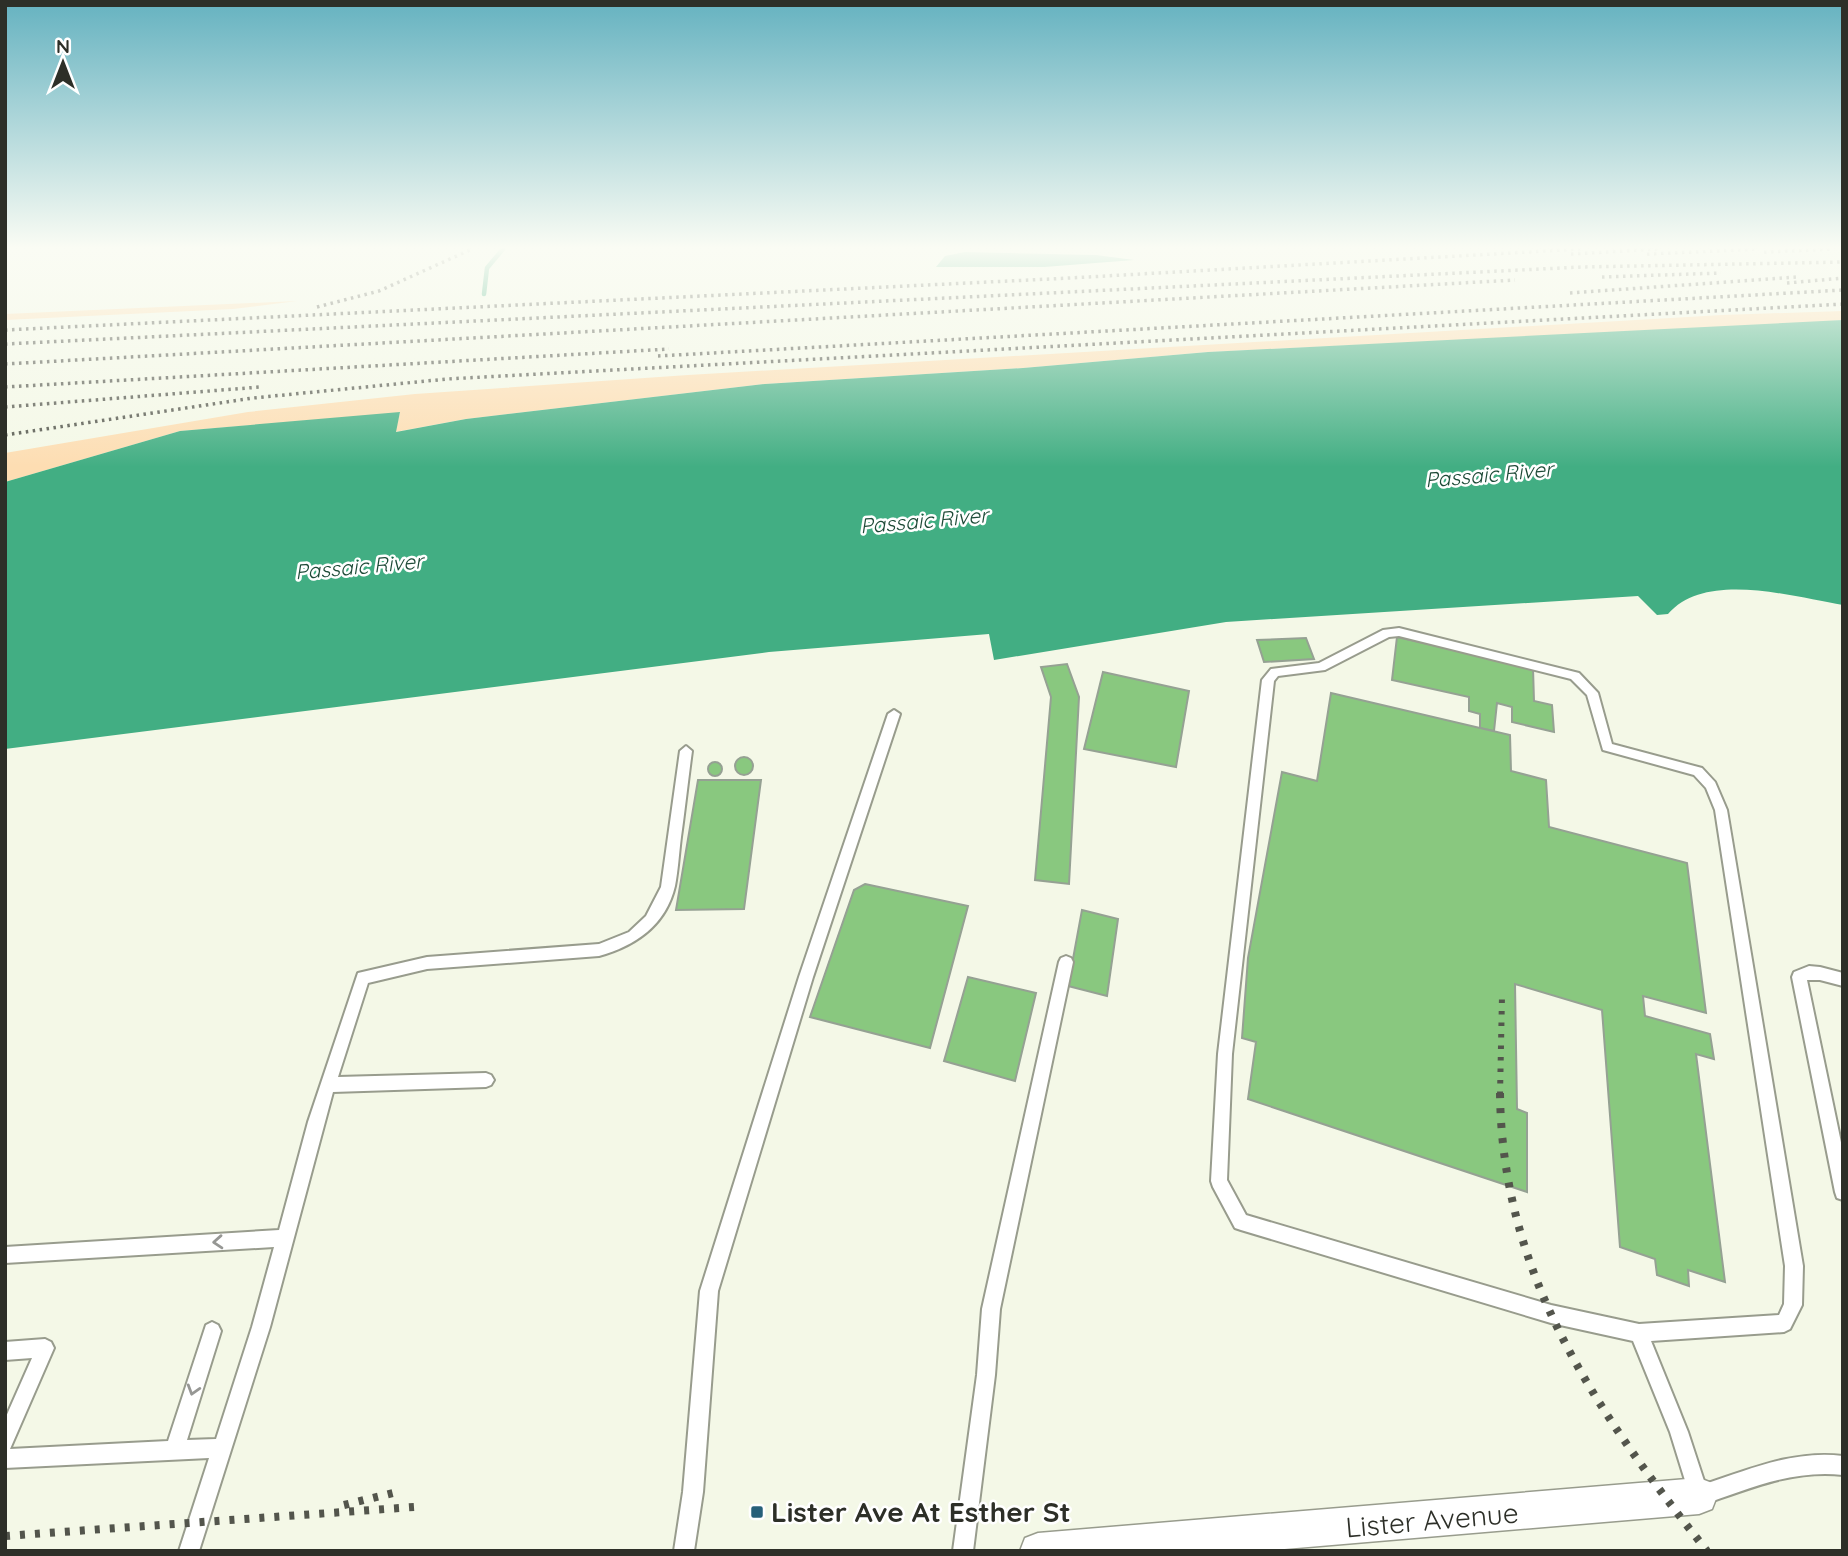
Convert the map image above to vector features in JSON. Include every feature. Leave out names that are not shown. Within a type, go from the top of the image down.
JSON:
[{"type":"street","name":"Lister Avenue","points":[[1038,1551],[1123,1548],[1699,1496]]},
{"type":"lane","points":[[1387,633],[1413,634],[1575,676],[1592,692],[1607,747],[1698,771],[1711,785],[1721,810],[1794,1266],[1793,1305],[1784,1323],[1639,1333],[1551,1314],[1241,1222],[1229,1205],[1219,1181],[1225,1054],[1268,680],[1275,672],[1321,667],[1387,633]]},
{"type":"lane","points":[[684,1551],[694,1492],[709,1291],[806,977],[894,713]]},
{"type":"lane","points":[[190,1551],[286,1238],[328,1086],[363,978],[426,963],[599,950],[620,946],[643,930],[661,909],[668,887],[685,751]]},
{"type":"lane","points":[[963,1551],[986,1375],[991,1309],[1066,962]]},
{"type":"lane","points":[[1843,980],[1814,972],[1804,973],[1799,977],[1843,1192]]},
{"type":"lane","points":[[328,1086],[486,1080]]},
{"type":"lane","points":[[5,1255],[286,1238]]},
{"type":"lane","points":[[175,1450],[212,1331]]},
{"type":"lane","points":[[1639,1333],[1679,1432],[1699,1496],[1795,1467],[1822,1464],[1843,1466]]},
{"type":"lane","points":[[5,1351],[46,1348],[5,1442]]},
{"type":"lane","points":[[5,1459],[222,1448]]},
{"type":"shaded area","points":[[1608,322],[1825,322],[1208,352],[1023,368],[765,384],[466,419],[395,432],[400,413],[180,431],[5,482],[5,453],[248,412],[415,394],[688,375]]},
{"type":"water","name":"Passaic River","points":[[1843,322],[1843,605],[1776,593],[1727,590],[1704,593],[1684,601],[1668,614],[1657,615],[1638,596],[1226,622],[994,660],[989,634],[769,652],[5,749],[5,482],[180,431],[400,412],[396,432],[466,419],[765,384],[1023,368],[1208,352]]},
{"type":"building","points":[[1397,637],[1533,668],[1534,701],[1552,705],[1554,732],[1512,722],[1512,707],[1497,703],[1494,731],[1480,728],[1480,714],[1469,711],[1469,697],[1392,680]]},
{"type":"building","points":[[1306,638],[1314,659],[1264,662],[1257,640]]},
{"type":"building","points":[[1067,664],[1079,697],[1069,884],[1035,880],[1051,697],[1041,667]]},
{"type":"building","points":[[1103,672],[1189,691],[1176,767],[1084,749]]},
{"type":"building","points":[[1331,693],[1510,735],[1511,771],[1546,780],[1549,827],[1687,863],[1706,1013],[1643,996],[1645,1016],[1710,1034],[1714,1059],[1696,1054],[1725,1282],[1688,1270],[1689,1286],[1657,1275],[1655,1259],[1620,1247],[1602,1010],[1515,984],[1517,1109],[1527,1113],[1527,1192],[1248,1099],[1256,1042],[1242,1038],[1248,958],[1282,772],[1317,781]]},
{"type":"building","points":[[744,757],[750,760],[753,766],[750,772],[744,775],[738,772],[735,766],[738,760]]},
{"type":"building","points":[[715,762],[720,764],[720,774],[715,776],[710,774],[708,769],[710,764]]},
{"type":"building","points":[[698,780],[761,780],[744,909],[676,910]]},
{"type":"building","points":[[865,884],[968,906],[930,1048],[810,1017],[854,890]]},
{"type":"building","points":[[1082,910],[1118,919],[1107,996],[1068,986]]},
{"type":"building","points":[[968,977],[1036,993],[1015,1081],[944,1061]]},
{"type":"railway","points":[[5,330],[177,322]]},
{"type":"railway","points":[[5,344],[463,322]]},
{"type":"railway","points":[[5,364],[767,322]]},
{"type":"railway","points":[[658,356],[1275,322]]},
{"type":"railway","points":[[5,435],[253,398],[447,379],[1515,322]]},
{"type":"railway","points":[[5,387],[669,349]]},
{"type":"railway","points":[[5,407],[260,387]]},
{"type":"railway","points":[[1500,1093],[1502,996]]},
{"type":"railway","points":[[1500,1093],[1505,1160],[1518,1223],[1537,1282],[1563,1339],[1594,1394],[1629,1447],[1707,1551]]},
{"type":"railway","points":[[344,1505],[397,1492]]},
{"type":"railway","points":[[5,1536],[414,1507]]},
{"type":"place","name":"Lister Ave At Esther St","points":[[757,1512]]}]
